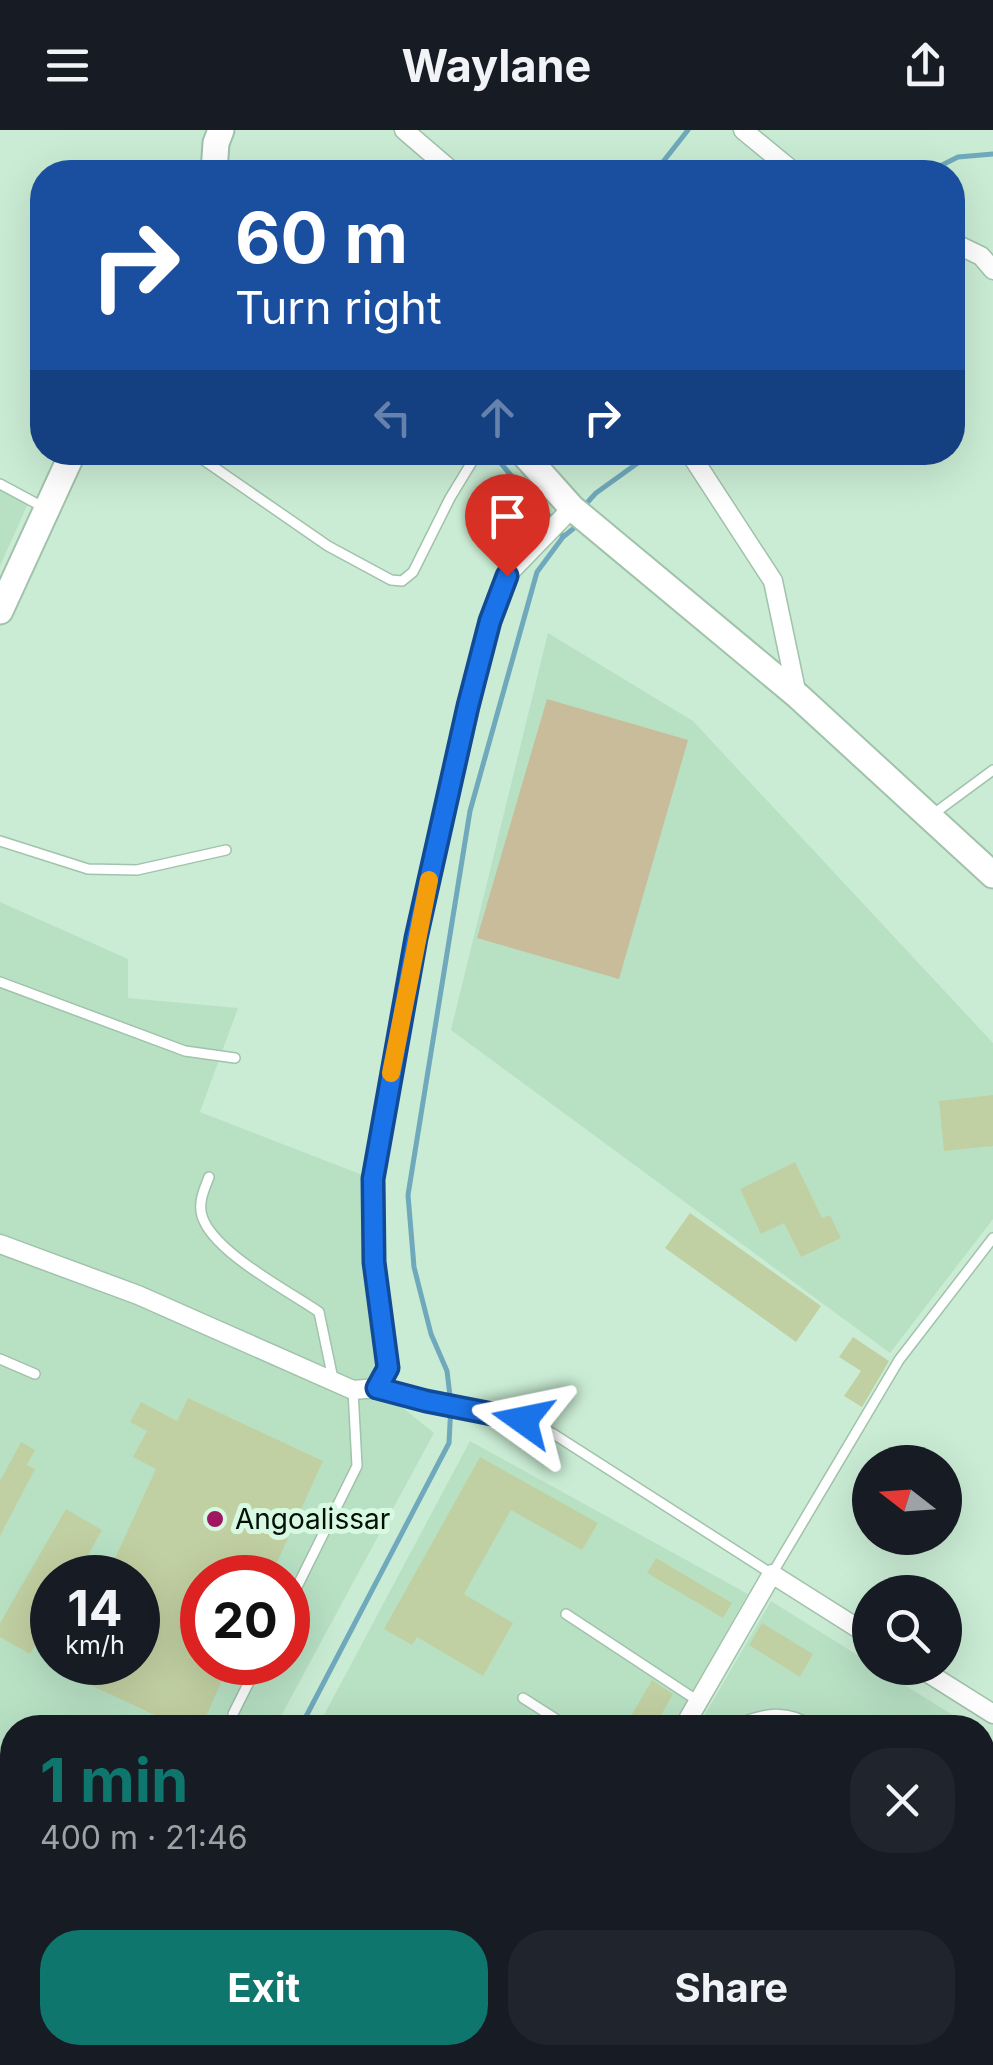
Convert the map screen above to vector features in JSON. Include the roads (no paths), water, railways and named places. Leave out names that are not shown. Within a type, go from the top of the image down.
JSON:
[{"type":"street","points":[[404,130],[440,160]]},
{"type":"street","points":[[743,130],[779,160]]},
{"type":"street","points":[[213,134],[214,160]]},
{"type":"street","points":[[965,248],[981,256],[993,270]]},
{"type":"street","points":[[0,612],[66,465]]},
{"type":"street","points":[[534,465],[572,508],[798,696],[930,817],[987,863]]},
{"type":"street","points":[[698,465],[773,580],[798,696]]},
{"type":"street","points":[[0,1244],[138,1295],[353,1390],[377,1388],[388,1368],[374,1262],[373,1179],[416,938],[490,621],[507,576],[540,537],[572,508]]},
{"type":"street","points":[[690,1715],[772,1574],[852,1625]]},
{"type":"street","points":[[947,1685],[993,1714]]},
{"type":"lane","points":[[211,465],[328,546],[391,580],[402,581],[412,572],[470,465]]},
{"type":"lane","points":[[0,484],[45,508]]},
{"type":"lane","points":[[930,817],[993,770]]},
{"type":"lane","points":[[0,841],[88,869],[137,870],[226,850]]},
{"type":"lane","points":[[0,982],[185,1050],[235,1058]]},
{"type":"lane","points":[[209,1177],[200,1201],[202,1219],[221,1245],[318,1312],[333,1380]]},
{"type":"lane","points":[[377,1388],[523,1420],[552,1433],[772,1574],[899,1360],[993,1238]]},
{"type":"lane","points":[[0,1360],[36,1374]]},
{"type":"lane","points":[[310,1561],[357,1466],[353,1390]]},
{"type":"lane","points":[[566,1614],[698,1701]]},
{"type":"lane","points":[[233,1714],[248,1685]]},
{"type":"lane","points":[[523,1698],[550,1715]]},
{"type":"waterway","points":[[664,160],[688,130]]},
{"type":"waterway","points":[[952,160],[993,154]]},
{"type":"waterway","points":[[307,1715],[449,1443],[451,1404],[447,1371],[431,1334],[414,1267],[408,1195],[470,811],[537,572],[563,537],[547,513],[503,465]]},
{"type":"waterway","points":[[584,506],[635,465]]},
{"type":"waterway","points":[[563,537],[579,524]]},
{"type":"place","name":"Angoalissar","points":[[215,1519]]}]
